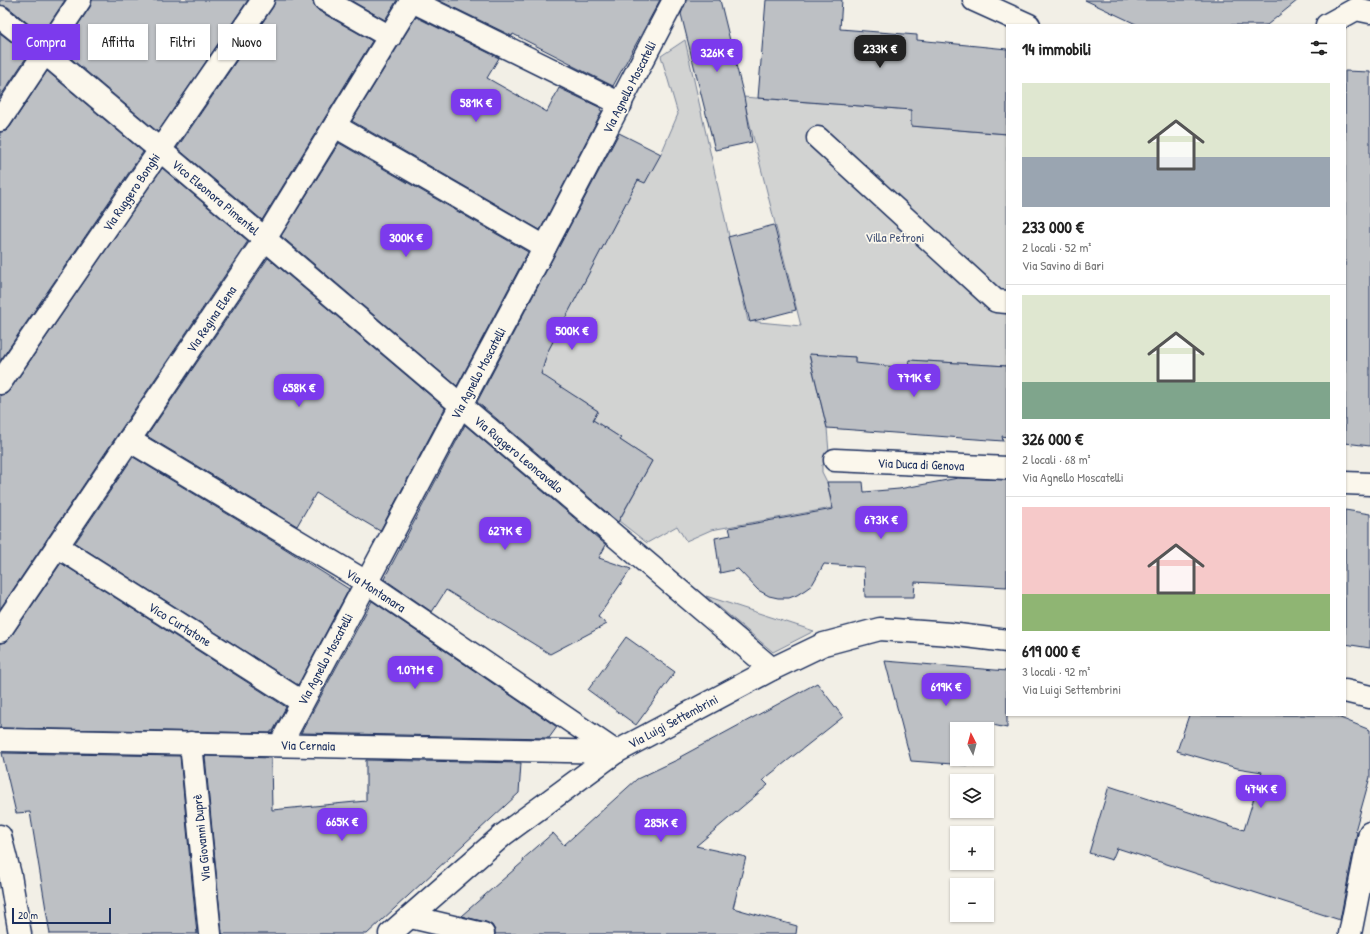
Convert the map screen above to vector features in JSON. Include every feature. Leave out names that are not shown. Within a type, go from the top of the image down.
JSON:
[{"type":"street","points":[[64,24],[80,0]]},
{"type":"street","name":"Via Ruggero Bonghi","points":[[0,384],[263,0]]},
{"type":"street","points":[[325,0],[390,37]]},
{"type":"street","points":[[412,0],[621,104]]},
{"type":"street","name":"Via Regina Elena","points":[[0,631],[265,239],[412,0]]},
{"type":"street","name":"Via Agnello Moscatelli","points":[[280,745],[621,104],[674,0]]},
{"type":"street","points":[[974,0],[1027,24]]},
{"type":"street","points":[[1329,24],[1364,7]]},
{"type":"street","name":"Vico Eleonora Pimentel","points":[[0,17],[12,27]]},
{"type":"street","points":[[0,120],[40,60]]},
{"type":"street","name":"Vico Eleonora Pimentel","points":[[53,60],[265,239]]},
{"type":"street","points":[[335,126],[545,247]]},
{"type":"street","points":[[818,138],[996,301],[1006,302]]},
{"type":"street","name":"Via Ruggero Leoncavallo","points":[[265,239],[772,669]]},
{"type":"street","name":"Via Montanara","points":[[129,440],[366,582],[616,752]]},
{"type":"street","name":"Via Duca di Genova","points":[[835,460],[1006,468]]},
{"type":"street","points":[[1346,483],[1370,484]]},
{"type":"street","name":"Vico Curtatone","points":[[57,546],[302,702]]},
{"type":"street","name":"Via Luigi Settembrini","points":[[390,934],[503,835],[616,752],[772,669],[824,644],[880,629],[950,634],[1006,641]]},
{"type":"street","points":[[1346,691],[1370,697]]},
{"type":"street","name":"Via Cernaia","points":[[0,740],[191,742],[616,752]]},
{"type":"street","name":"Via Giovanni Duprè","points":[[191,742],[210,934]]},
{"type":"street","points":[[1350,934],[1370,833]]},
{"type":"street","points":[[0,837],[10,875],[20,934]]},
{"type":"street","points":[[411,916],[483,934]]},
{"type":"green space","name":"Villa Petroni","points":[[685,40],[748,321],[801,326],[743,97],[911,110],[911,126],[1006,134],[1006,366],[909,360],[908,384],[855,363],[855,357],[809,355],[827,428],[830,465],[822,465],[822,472],[827,482],[832,508],[711,530],[686,541],[677,526],[647,543],[619,521],[652,461],[593,420],[598,411],[540,377],[548,350],[638,180],[661,154],[678,114],[661,56]]},
{"type":"green space","points":[[706,596],[814,631],[773,652]]},
{"type":"building","points":[[0,0],[65,0],[49,24],[29,24],[8,7],[0,5]]},
{"type":"building","points":[[92,0],[248,0],[232,24],[218,24],[218,44],[210,56],[210,24],[156,24],[156,60],[207,60],[158,132],[73,60],[80,60],[80,24],[79,24],[90,7]]},
{"type":"building","points":[[275,0],[313,0],[314,6],[319,11],[372,41],[262,220],[177,148],[237,60],[276,60],[276,24],[261,24],[273,7]]},
{"type":"building","points":[[350,0],[397,0],[385,20]]},
{"type":"building","points":[[438,0],[660,0],[613,86],[513,34],[512,36]]},
{"type":"building","points":[[686,0],[720,0],[744,97],[752,142],[715,150],[681,14]]},
{"type":"building","points":[[766,0],[842,0],[840,29],[917,35],[917,40],[1006,49],[1006,134],[911,126],[911,110],[758,98]]},
{"type":"building","points":[[1085,0],[1298,0],[1268,24],[1136,24]]},
{"type":"building","points":[[416,17],[499,58],[487,78],[547,112],[559,88],[601,108],[600,110],[602,111],[540,230],[352,121]]},
{"type":"building","points":[[0,33],[12,42],[12,60],[25,60],[0,97]]},
{"type":"building","points":[[47,71],[143,152],[0,361],[0,132],[6,131],[10,127]]},
{"type":"building","points":[[1346,71],[1370,72],[1370,446],[1346,443]]},
{"type":"building","points":[[619,133],[661,154],[645,183],[638,180],[548,351],[541,374],[598,411],[593,420],[652,461],[618,522],[477,402]]},
{"type":"building","points":[[339,143],[528,252],[457,386],[281,236]]},
{"type":"building","points":[[162,168],[248,241],[0,609],[0,395],[6,394],[10,390]]},
{"type":"building","points":[[774,225],[796,310],[750,322],[728,237]]},
{"type":"building","points":[[268,258],[445,408],[380,531],[316,493],[297,526],[147,436]]},
{"type":"building","points":[[809,354],[855,357],[855,363],[908,368],[909,360],[1006,366],[1006,437],[1002,436],[1003,441],[827,428]]},
{"type":"building","points":[[465,425],[606,545],[599,558],[631,569],[598,617],[607,624],[550,654],[446,590],[432,612],[384,579]]},
{"type":"building","points":[[133,457],[349,589],[298,685],[75,543]]},
{"type":"building","points":[[958,478],[1006,480],[1006,587],[915,582],[914,597],[865,597],[864,567],[824,564],[812,585],[797,595],[789,598],[778,598],[769,596],[758,590],[738,569],[720,573],[715,538],[731,535],[729,528],[833,509],[827,482],[863,482],[864,492],[899,489]]},
{"type":"building","points":[[1346,510],[1370,514],[1370,648],[1346,644]]},
{"type":"building","points":[[61,563],[286,707],[273,731],[271,731],[271,733],[0,728],[0,643],[6,642],[10,638]]},
{"type":"building","points":[[372,601],[557,727],[549,738],[301,733]]},
{"type":"building","points":[[626,637],[675,672],[636,725],[588,690]]},
{"type":"building","points":[[885,661],[1006,671],[1007,728],[994,725],[994,722],[950,722],[950,764],[911,761]]},
{"type":"building","points":[[817,683],[843,717],[763,780],[768,785],[696,846],[746,857],[733,908],[797,926],[796,934],[495,934],[495,930],[492,925],[486,922],[461,916],[524,861],[523,859],[553,833],[564,845],[637,779],[681,758],[680,757]]},
{"type":"building","points":[[1189,716],[1335,716],[1370,730],[1370,777],[1355,831],[1357,832],[1340,920],[1117,848],[1112,860],[1089,853],[1109,786],[1244,830],[1262,772],[1237,768],[1177,751]]},
{"type":"building","points":[[2,753],[180,756],[197,934],[50,934],[30,812],[16,813]]},
{"type":"building","points":[[205,756],[271,758],[272,810],[366,801],[366,760],[521,763],[519,793],[367,934],[222,934]]}]
